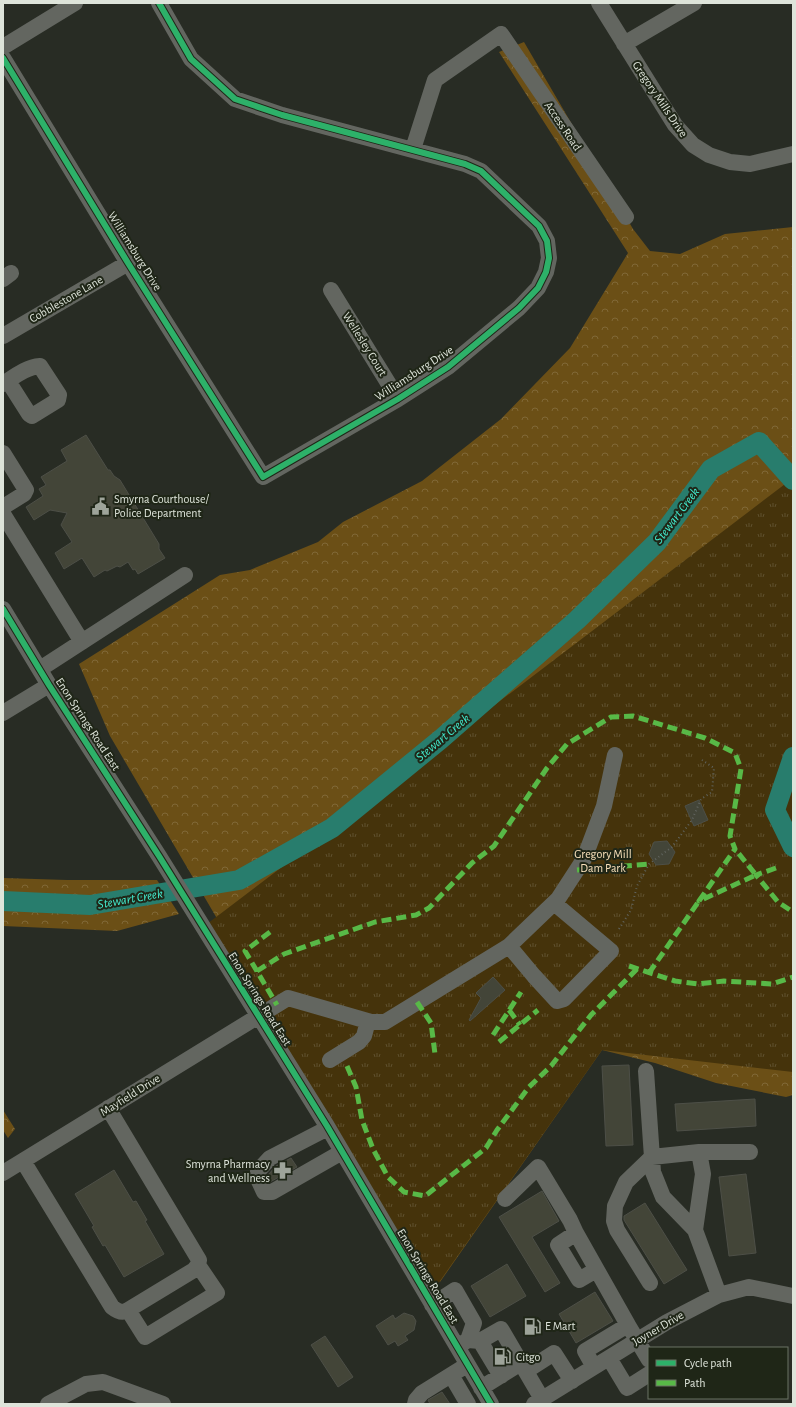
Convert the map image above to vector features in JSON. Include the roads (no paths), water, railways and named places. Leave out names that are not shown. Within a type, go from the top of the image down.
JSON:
[{"type":"street","points":[[3,47],[75,3]]},
{"type":"street","name":"Williamsburg Drive","points":[[3,58],[128,263],[263,477],[398,399],[448,367],[519,308],[538,288],[546,272],[549,258],[546,241],[539,226],[481,171],[465,164],[282,115],[235,99],[191,59],[159,3]]},
{"type":"street","name":"Gregory Mills Drive","points":[[599,3],[675,125],[693,146],[709,155],[730,162],[750,164],[793,154]]},
{"type":"street","points":[[624,44],[694,3]]},
{"type":"street","name":"Access Road","points":[[413,149],[435,80],[501,34],[626,217]]},
{"type":"street","name":"Cobblestone Lane","points":[[3,336],[128,263]]},
{"type":"street","name":"Wellesley Court","points":[[331,290],[398,399]]},
{"type":"street","points":[[3,453],[26,490],[24,494],[3,507]]},
{"type":"street","points":[[3,514],[82,642]]},
{"type":"street","points":[[40,669],[185,575]]},
{"type":"street","name":"Enon Springs Road East","points":[[3,609],[49,685],[159,856],[328,1128],[432,1305],[468,1343],[467,1365],[489,1403]]},
{"type":"street","points":[[3,713],[49,685]]},
{"type":"street","name":"Mayfield Drive","points":[[3,1173],[288,998],[368,1021],[386,1022],[509,946],[558,899],[584,859],[604,806],[615,755]]},
{"type":"street","points":[[509,946],[534,976],[557,1000],[564,999],[611,951],[554,903]]},
{"type":"street","points":[[330,1060],[359,1042],[364,1036],[368,1021]]},
{"type":"street","points":[[646,1071],[653,1172],[663,1197],[695,1230],[720,1295]]},
{"type":"street","points":[[23,1160],[112,1307],[117,1311],[125,1312],[194,1270],[198,1265],[199,1260],[108,1108]]},
{"type":"street","points":[[328,1128],[270,1158],[258,1171],[258,1179],[264,1192],[272,1192],[342,1152]]},
{"type":"street","points":[[695,1230],[703,1174],[699,1152]]},
{"type":"street","points":[[650,1283],[614,1221],[615,1206],[626,1182],[652,1156],[699,1152],[750,1152]]},
{"type":"street","points":[[505,1199],[538,1167],[570,1220],[596,1270],[648,1358]]},
{"type":"street","points":[[576,1233],[558,1245],[579,1280],[596,1270]]},
{"type":"street","points":[[128,1310],[145,1336],[217,1293],[198,1265]]},
{"type":"street","name":"Joyner Drive","points":[[538,1402],[637,1340],[720,1295],[749,1287],[793,1296]]},
{"type":"street","points":[[432,1305],[455,1290],[474,1323],[468,1343]]},
{"type":"street","points":[[594,1367],[585,1352],[628,1325]]},
{"type":"street","points":[[468,1343],[501,1329],[524,1367],[538,1402]]},
{"type":"street","points":[[468,1343],[501,1376]]},
{"type":"street","points":[[481,1388],[501,1376],[554,1353],[572,1381]]},
{"type":"street","points":[[609,1358],[627,1388],[648,1375]]},
{"type":"street","points":[[415,1404],[416,1400],[422,1393],[467,1365]]},
{"type":"street","points":[[451,1375],[468,1404]]},
{"type":"street","points":[[48,1404],[86,1384],[103,1382],[163,1404]]},
{"type":"waterway","name":"Stewart Creek","points":[[3,901],[90,905],[239,880],[332,828],[441,739],[577,620],[657,542],[711,469],[759,442],[793,480]]},
{"type":"waterway","name":"Stewart Creek","points":[[793,757],[775,810],[793,847]]},
{"type":"place","name":"Smyrna Courthouse/ Police Department","points":[[101,506]]},
{"type":"place","name":"Smyrna Pharmacy and Wellness","points":[[283,1171]]},
{"type":"place","name":"E Mart","points":[[532,1326]]},
{"type":"place","name":"Citgo","points":[[503,1357]]},
{"type":"park label","name":"Gregory Mill Dam Park","points":[[603,861]]}]
